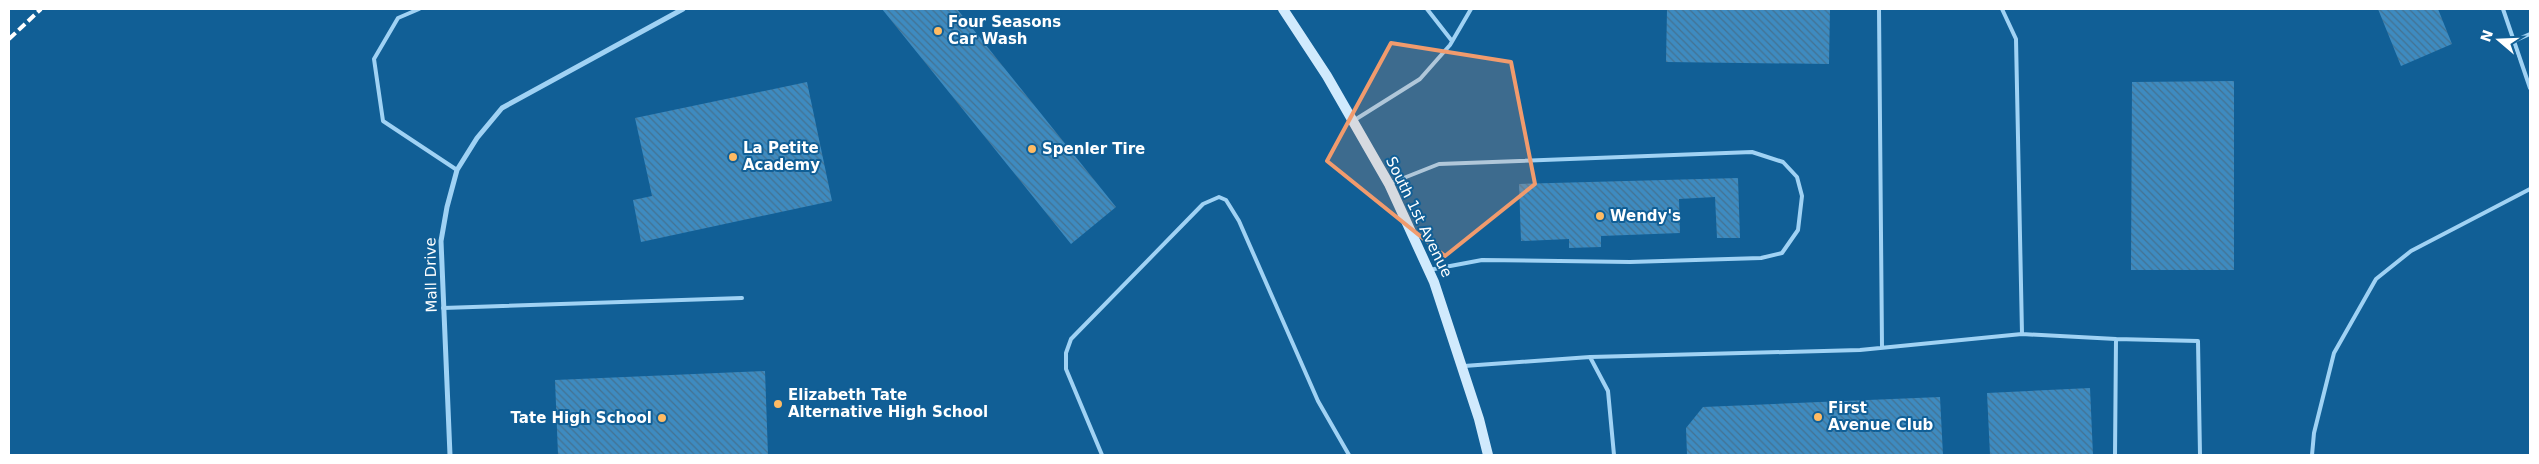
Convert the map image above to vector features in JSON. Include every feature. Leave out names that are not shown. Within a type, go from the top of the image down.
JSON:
[{"type":"main road","name":"South 1st Avenue","points":[[1283,9],[1327,76],[1389,184],[1429,270],[1462,366],[1488,455]]},
{"type":"street","name":"Mall Drive","points":[[450,455],[441,240],[447,207],[457,170],[477,138],[502,108],[683,9]]},
{"type":"lane","points":[[419,9],[398,18],[374,59],[383,121],[457,170]]},
{"type":"lane","points":[[1427,9],[1452,41]]},
{"type":"lane","points":[[1353,121],[1420,79],[1452,41],[1471,9]]},
{"type":"lane","points":[[1879,9],[1882,347]]},
{"type":"lane","points":[[2002,9],[2016,39],[2022,334]]},
{"type":"lane","points":[[2503,9],[2530,88]]},
{"type":"lane","points":[[2514,41],[2530,34]]},
{"type":"lane","points":[[1389,184],[1439,164],[1752,152],[1783,162],[1797,177],[1802,196],[1798,230],[1782,253],[1761,258],[1630,262],[1482,260],[1429,270]]},
{"type":"lane","points":[[2312,455],[2314,432],[2334,353],[2376,279],[2411,251],[2530,189]]},
{"type":"lane","points":[[1102,455],[1066,369],[1066,353],[1071,339],[1203,204],[1218,198],[1226,200],[1239,221],[1318,401],[1348,455]]},
{"type":"lane","points":[[443,308],[742,298]]},
{"type":"lane","points":[[1462,366],[1590,357],[1882,347],[2022,334],[2198,341],[2200,455]]},
{"type":"lane","points":[[2115,455],[2116,339]]},
{"type":"lane","points":[[1590,357],[1608,391],[1614,455]]},
{"type":"highlighted area","points":[[1391,43],[1511,62],[1535,184],[1445,256],[1327,161]]},
{"type":"building","name":"Spenler Tire","points":[[882,9],[957,9],[1116,207],[1071,244]]},
{"type":"building","points":[[1667,9],[1830,9],[1829,64],[1666,62]]},
{"type":"building","points":[[2378,9],[2438,9],[2452,44],[2401,66]]},
{"type":"building","points":[[2234,81],[2234,270],[2131,270],[2132,82]]},
{"type":"building","name":"La Petite Academy","points":[[807,82],[832,201],[641,242],[633,200],[652,196],[635,118]]},
{"type":"building","name":"Wendy's","points":[[1738,178],[1740,238],[1717,238],[1715,197],[1679,199],[1680,233],[1601,236],[1601,247],[1569,248],[1569,239],[1521,241],[1519,184]]},
{"type":"building","name":"Tate High School","points":[[765,371],[768,455],[558,455],[555,380]]},
{"type":"building","points":[[2090,388],[2093,455],[1990,455],[1987,393]]},
{"type":"building","name":"First Avenue Club","points":[[1940,397],[1943,455],[1687,455],[1686,428],[1703,407]]},
{"type":"railway","points":[[9,39],[41,9]]},
{"type":"place","name":"Four Seasons Car Wash","points":[[938,31]]},
{"type":"place","name":"Spenler Tire","points":[[1032,149]]},
{"type":"place","name":"La Petite Academy","points":[[733,157]]},
{"type":"place","name":"Wendy's","points":[[1600,216]]},
{"type":"place","name":"Elizabeth Tate Alternative High School","points":[[778,404]]},
{"type":"place","name":"First Avenue Club","points":[[1818,417]]},
{"type":"place","name":"Tate High School","points":[[662,418]]}]
